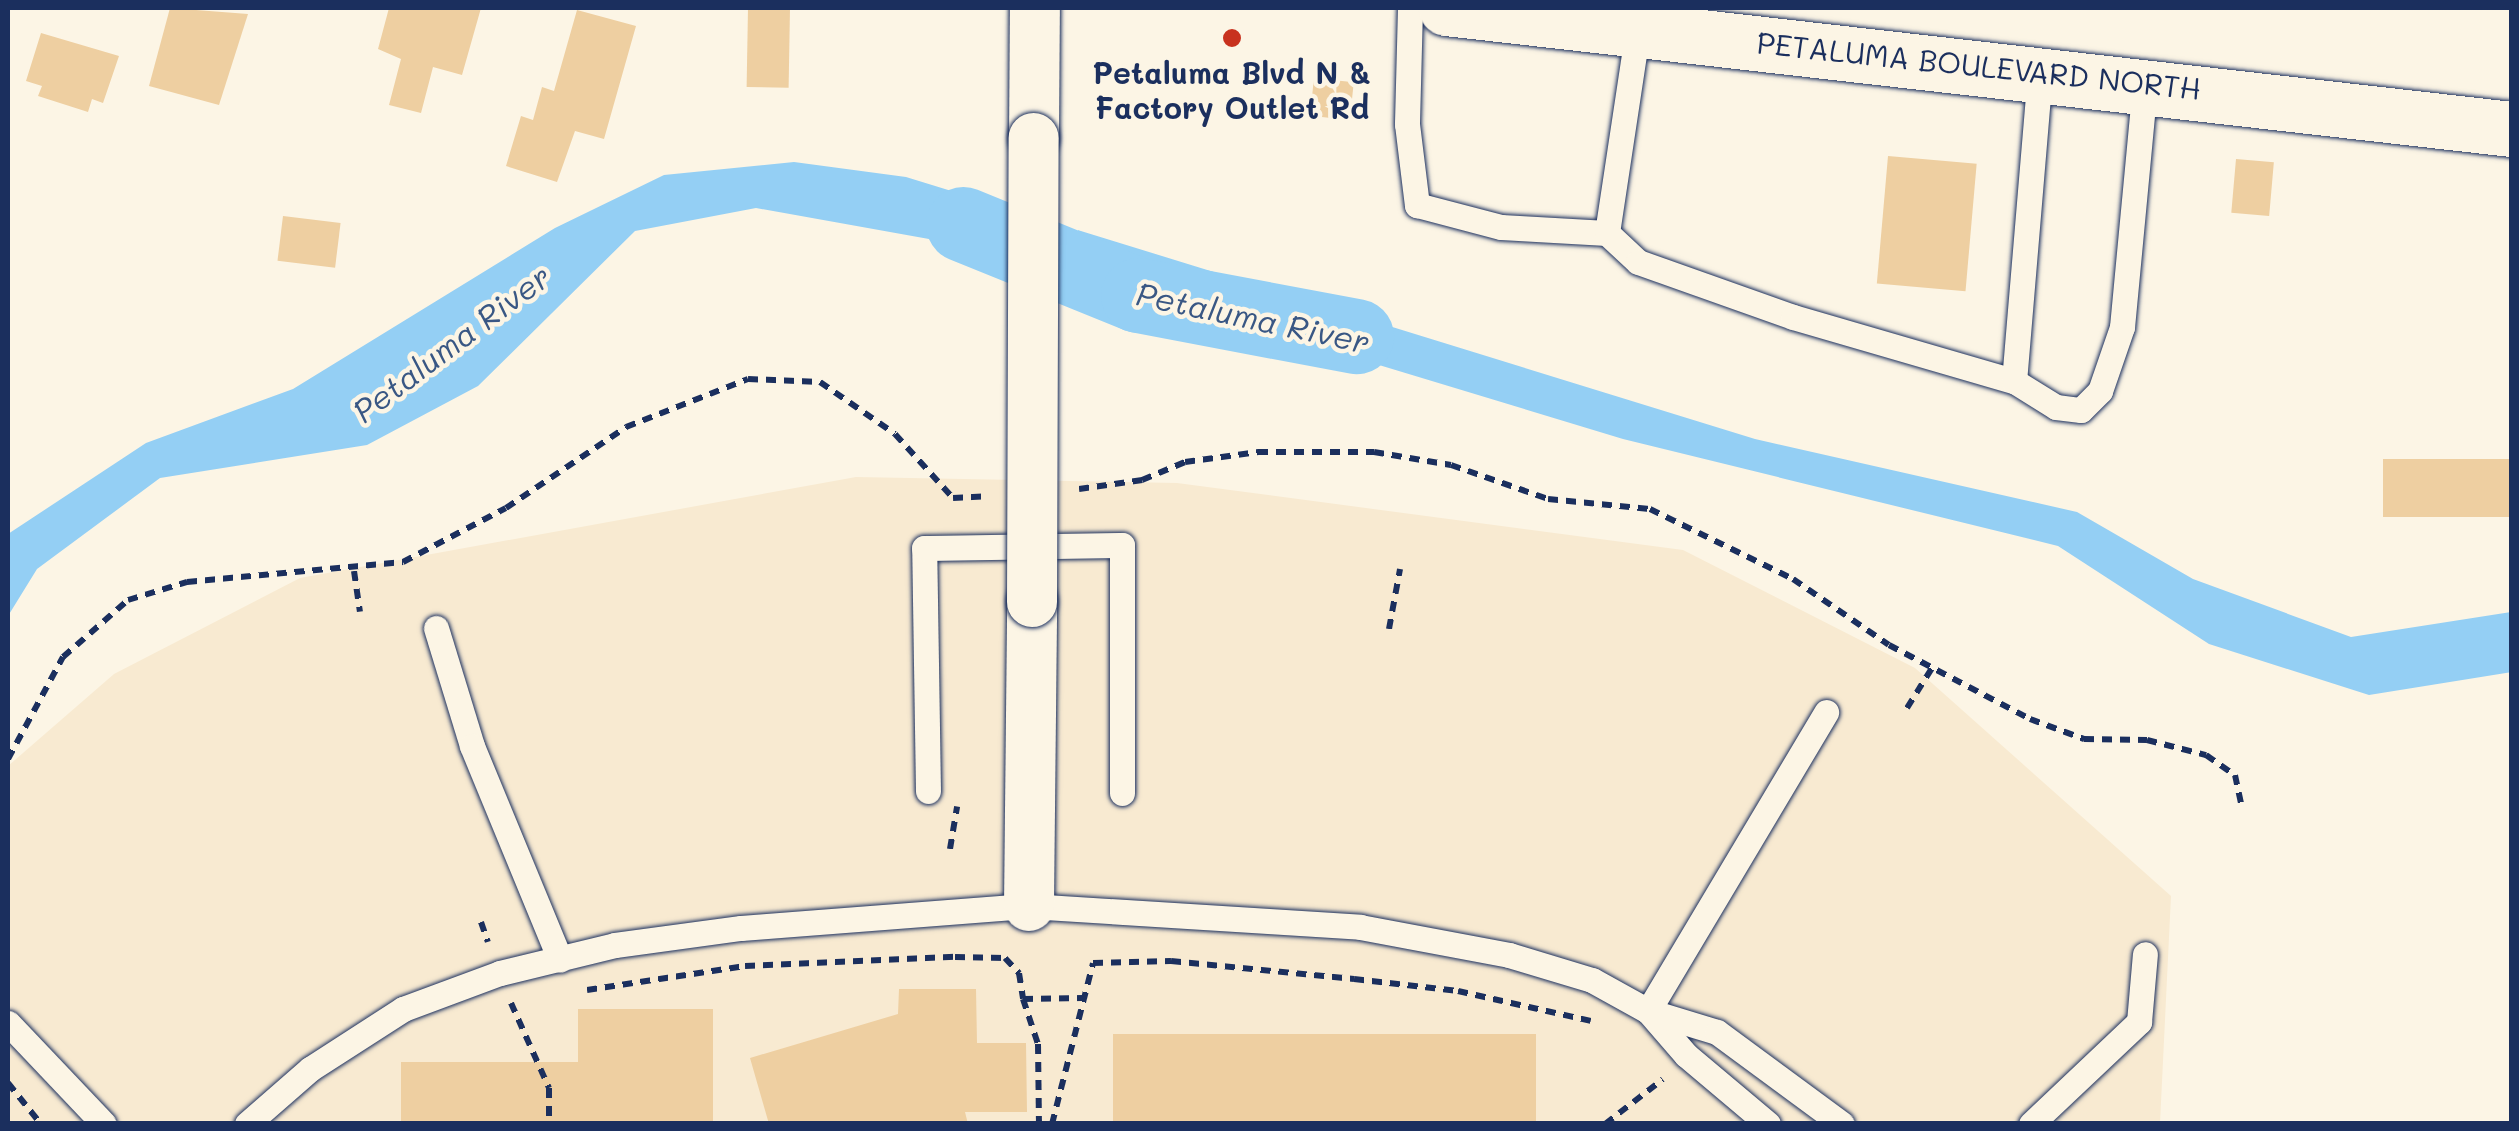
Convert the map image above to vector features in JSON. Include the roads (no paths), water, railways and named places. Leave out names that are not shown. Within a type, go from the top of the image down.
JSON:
[{"type":"main road","name":"PETALUMA BOULEVARD NORTH","points":[[1446,8],[2040,72],[2512,129]]},
{"type":"street","points":[[1029,906],[1036,8]]},
{"type":"lane","points":[[1410,8],[1406,124],[1417,205],[1501,228],[1607,233],[1638,262],[1793,317],[2014,382],[2056,407],[2081,410],[2100,391],[2122,327],[2145,84]]},
{"type":"lane","points":[[1607,233],[1638,28]]},
{"type":"lane","points":[[2014,382],[2040,72]]},
{"type":"lane","points":[[928,791],[924,548],[1122,545],[1122,793]]},
{"type":"lane","points":[[436,628],[472,746],[560,960]]},
{"type":"lane","points":[[1648,1012],[1826,712]]},
{"type":"lane","points":[[255,1121],[310,1069],[403,1009],[500,973],[615,945],[741,928],[1029,906],[1360,927],[1509,955],[1592,980],[1648,1012],[1718,1032],[1842,1124]]},
{"type":"lane","points":[[2030,1124],[2139,1022],[2146,954]]},
{"type":"lane","points":[[1648,1012],[1686,1054],[1768,1124]]},
{"type":"lane","points":[[8,1023],[104,1124]]},
{"type":"water","points":[[794,162],[906,177],[1755,439],[2077,512],[2193,579],[2351,637],[2511,612],[2512,672],[2369,695],[2209,644],[2058,546],[1623,439],[1379,365],[1163,281],[756,208],[635,231],[478,386],[367,445],[160,478],[37,569],[8,616],[8,534],[146,443],[293,389],[555,228],[664,175]]},
{"type":"waterway","name":"Petaluma River","points":[[963,224],[1138,295],[1356,336]]},
{"type":"place","name":"Petaluma Blvd N & Factory Outlet Rd","points":[[1232,38]]}]
